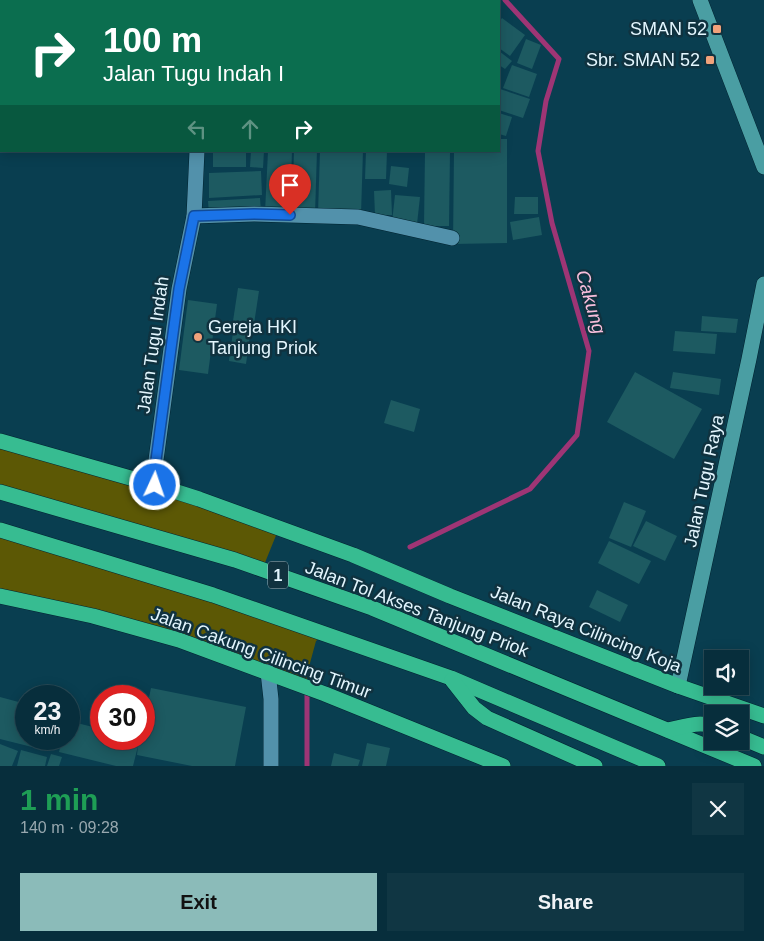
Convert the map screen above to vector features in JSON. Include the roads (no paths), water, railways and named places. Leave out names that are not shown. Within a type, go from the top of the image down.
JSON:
[{"type":"highway","name":"Jalan Raya Cilincing Koja","points":[[0,441],[199,499],[353,554],[450,596],[678,686],[764,716]]},
{"type":"highway","name":"Jalan Tol Akses Tanjung Priok","points":[[0,492],[235,560],[372,608],[754,766]]},
{"type":"highway","name":"1","points":[[0,530],[214,595],[451,678],[658,766]]},
{"type":"highway","name":"Jalan Cakung Cilincing Timur","points":[[0,596],[94,616],[180,640],[325,694],[503,766]]},
{"type":"highway","points":[[451,678],[474,708],[487,718],[594,766]]},
{"type":"highway","points":[[668,730],[704,724]]},
{"type":"highway","points":[[749,741],[764,747]]},
{"type":"main road","points":[[700,0],[764,167]]},
{"type":"main road","name":"Jalan Tugu Raya","points":[[678,686],[750,359],[763,291]]},
{"type":"street","name":"Jalan Tugu Indah","points":[[155,485],[156,460],[179,289],[194,216],[197,152]]},
{"type":"street","points":[[194,216],[254,214],[358,217],[452,238]]},
{"type":"street","points":[[271,766],[272,674]]},
{"type":"waterway","name":"Cakung","points":[[410,547],[530,489],[577,435],[589,351],[552,223],[538,151],[546,101],[559,59],[505,0]]},
{"type":"waterway","name":"Cakung","points":[[307,690],[307,766]]},
{"type":"place","name":"SMAN 52","points":[[717,29]]},
{"type":"place","name":"Sbr. SMAN 52","points":[[710,60]]},
{"type":"place","name":"Gereja HKI Tanjung Priok","points":[[198,337]]}]
